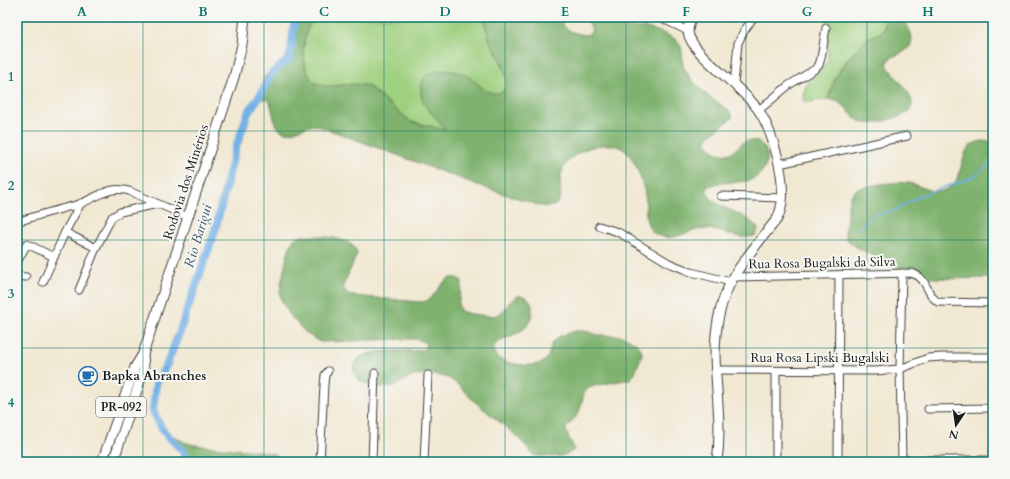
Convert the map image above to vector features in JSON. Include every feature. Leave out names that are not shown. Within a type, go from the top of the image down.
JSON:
[{"type":"main road","name":"Rodovia dos Minérios","points":[[102,462],[135,367],[143,354],[188,217],[239,58],[245,17]]},
{"type":"main road","points":[[691,17],[688,31],[689,37],[694,45],[759,110],[770,135],[779,164],[783,198],[777,219],[732,279],[719,313],[716,340],[716,370],[720,434],[717,462]]},
{"type":"main road","name":"Rodovia dos Minérios","points":[[113,462],[144,369],[143,354]]},
{"type":"street","points":[[659,17],[688,31]]},
{"type":"street","points":[[734,84],[738,43],[754,17]]},
{"type":"street","points":[[759,110],[789,85],[819,65],[822,58],[826,28]]},
{"type":"street","points":[[779,164],[908,136]]},
{"type":"street","points":[[17,222],[81,203],[99,194],[121,190],[129,191],[188,217]]},
{"type":"street","points":[[721,196],[783,198]]},
{"type":"street","points":[[43,282],[65,232],[81,203]]},
{"type":"street","points":[[79,290],[109,221],[120,212],[158,204]]},
{"type":"street","name":"Rua Rosa Bugalski da Silva","points":[[599,226],[618,232],[669,263],[691,272],[732,279],[912,273],[919,275],[933,299],[938,302],[993,303]]},
{"type":"street","points":[[65,232],[96,248]]},
{"type":"street","points":[[17,262],[27,244],[54,257]]},
{"type":"street","points":[[902,273],[900,369],[902,459],[993,460]]},
{"type":"street","points":[[838,454],[839,275]]},
{"type":"street","points":[[17,276],[26,277]]},
{"type":"street","name":"Rua Rosa Lipski Bugalski","points":[[716,370],[876,371],[900,369],[928,358],[993,357]]},
{"type":"street","points":[[320,462],[324,384],[325,375],[328,371]]},
{"type":"street","points":[[776,371],[776,454]]},
{"type":"street","points":[[372,462],[375,373]]},
{"type":"street","points":[[424,462],[428,375]]},
{"type":"street","points":[[928,409],[993,408]]},
{"type":"green space","points":[[297,17],[314,17],[307,31],[304,42],[304,58],[307,72],[313,81],[320,85],[329,86],[349,84],[369,87],[411,122],[445,130],[440,122],[426,107],[422,98],[422,81],[426,76],[432,72],[456,72],[468,76],[489,92],[498,93],[505,89],[507,83],[505,71],[490,41],[484,17],[559,17],[563,25],[569,30],[578,34],[587,35],[592,31],[590,25],[584,17],[609,17],[620,26],[629,28],[644,28],[666,34],[680,44],[684,68],[693,81],[709,97],[732,114],[732,118],[707,137],[706,143],[715,152],[722,154],[731,153],[743,142],[747,141],[757,142],[764,146],[766,150],[766,164],[761,173],[755,178],[748,181],[715,184],[707,187],[708,194],[713,200],[753,223],[758,229],[756,235],[744,237],[713,230],[700,229],[672,237],[658,236],[651,230],[647,223],[645,194],[636,166],[628,153],[617,146],[600,145],[583,150],[575,155],[564,167],[561,175],[560,196],[557,204],[553,206],[541,206],[486,188],[319,126],[314,125],[290,132],[282,131],[276,124],[268,99],[261,99],[256,103],[265,76],[282,64],[287,55],[291,28]]},
{"type":"green space","points":[[314,17],[484,17],[489,38],[506,76],[507,83],[505,89],[495,94],[488,92],[473,79],[438,120],[446,130],[411,122],[369,87],[349,84],[329,86],[320,85],[313,81],[307,72],[304,58],[304,42],[311,21]]},
{"type":"green space","points":[[828,17],[884,17],[884,31],[858,49],[847,59],[835,78],[828,99],[808,102],[804,101],[803,96],[807,85],[815,74],[828,61]]},
{"type":"green space","points":[[884,17],[903,17],[910,30],[912,39],[909,47],[905,51],[888,60],[887,65],[910,95],[912,102],[910,109],[904,114],[879,122],[868,123],[860,121],[840,103],[828,99],[835,78],[849,58],[868,38],[884,31]]},
{"type":"green space","points":[[982,141],[993,142],[993,278],[960,279],[926,277],[897,267],[871,255],[847,239],[846,228],[848,203],[856,190],[874,185],[910,183],[932,191],[945,190],[957,179],[964,155],[968,149],[973,144]]},
{"type":"green space","points":[[301,236],[320,236],[344,241],[351,244],[355,248],[357,254],[343,286],[344,290],[354,296],[420,302],[426,301],[435,294],[446,280],[456,278],[462,281],[459,299],[460,310],[472,314],[491,316],[501,313],[513,299],[520,296],[529,299],[531,302],[531,318],[524,329],[495,345],[493,350],[494,353],[501,359],[506,362],[524,365],[542,363],[548,357],[552,344],[558,337],[575,331],[585,331],[598,335],[622,336],[638,345],[641,349],[642,355],[634,375],[630,379],[594,386],[587,389],[584,394],[579,413],[566,428],[574,450],[565,455],[549,457],[533,455],[520,440],[478,405],[456,383],[445,377],[421,374],[391,386],[380,387],[368,385],[358,379],[354,374],[354,366],[358,359],[365,355],[374,353],[424,349],[426,345],[424,342],[417,339],[321,342],[302,329],[290,315],[282,301],[280,292],[282,280],[288,253],[294,239]]},
{"type":"green space","points":[[159,428],[184,442],[194,445],[260,451],[274,454],[281,458],[284,462],[181,462],[182,452]]},
{"type":"waterway","name":"Rio Barigui","points":[[188,462],[185,453],[163,431],[153,411],[156,383],[167,364],[178,336],[214,234],[235,150],[248,113],[262,92],[272,73],[290,58],[295,17]]},
{"type":"waterway","points":[[855,230],[874,215],[896,210],[919,196],[974,177],[993,162]]},
{"type":"place","name":"Bapka Abranches","points":[[88,376]]}]
